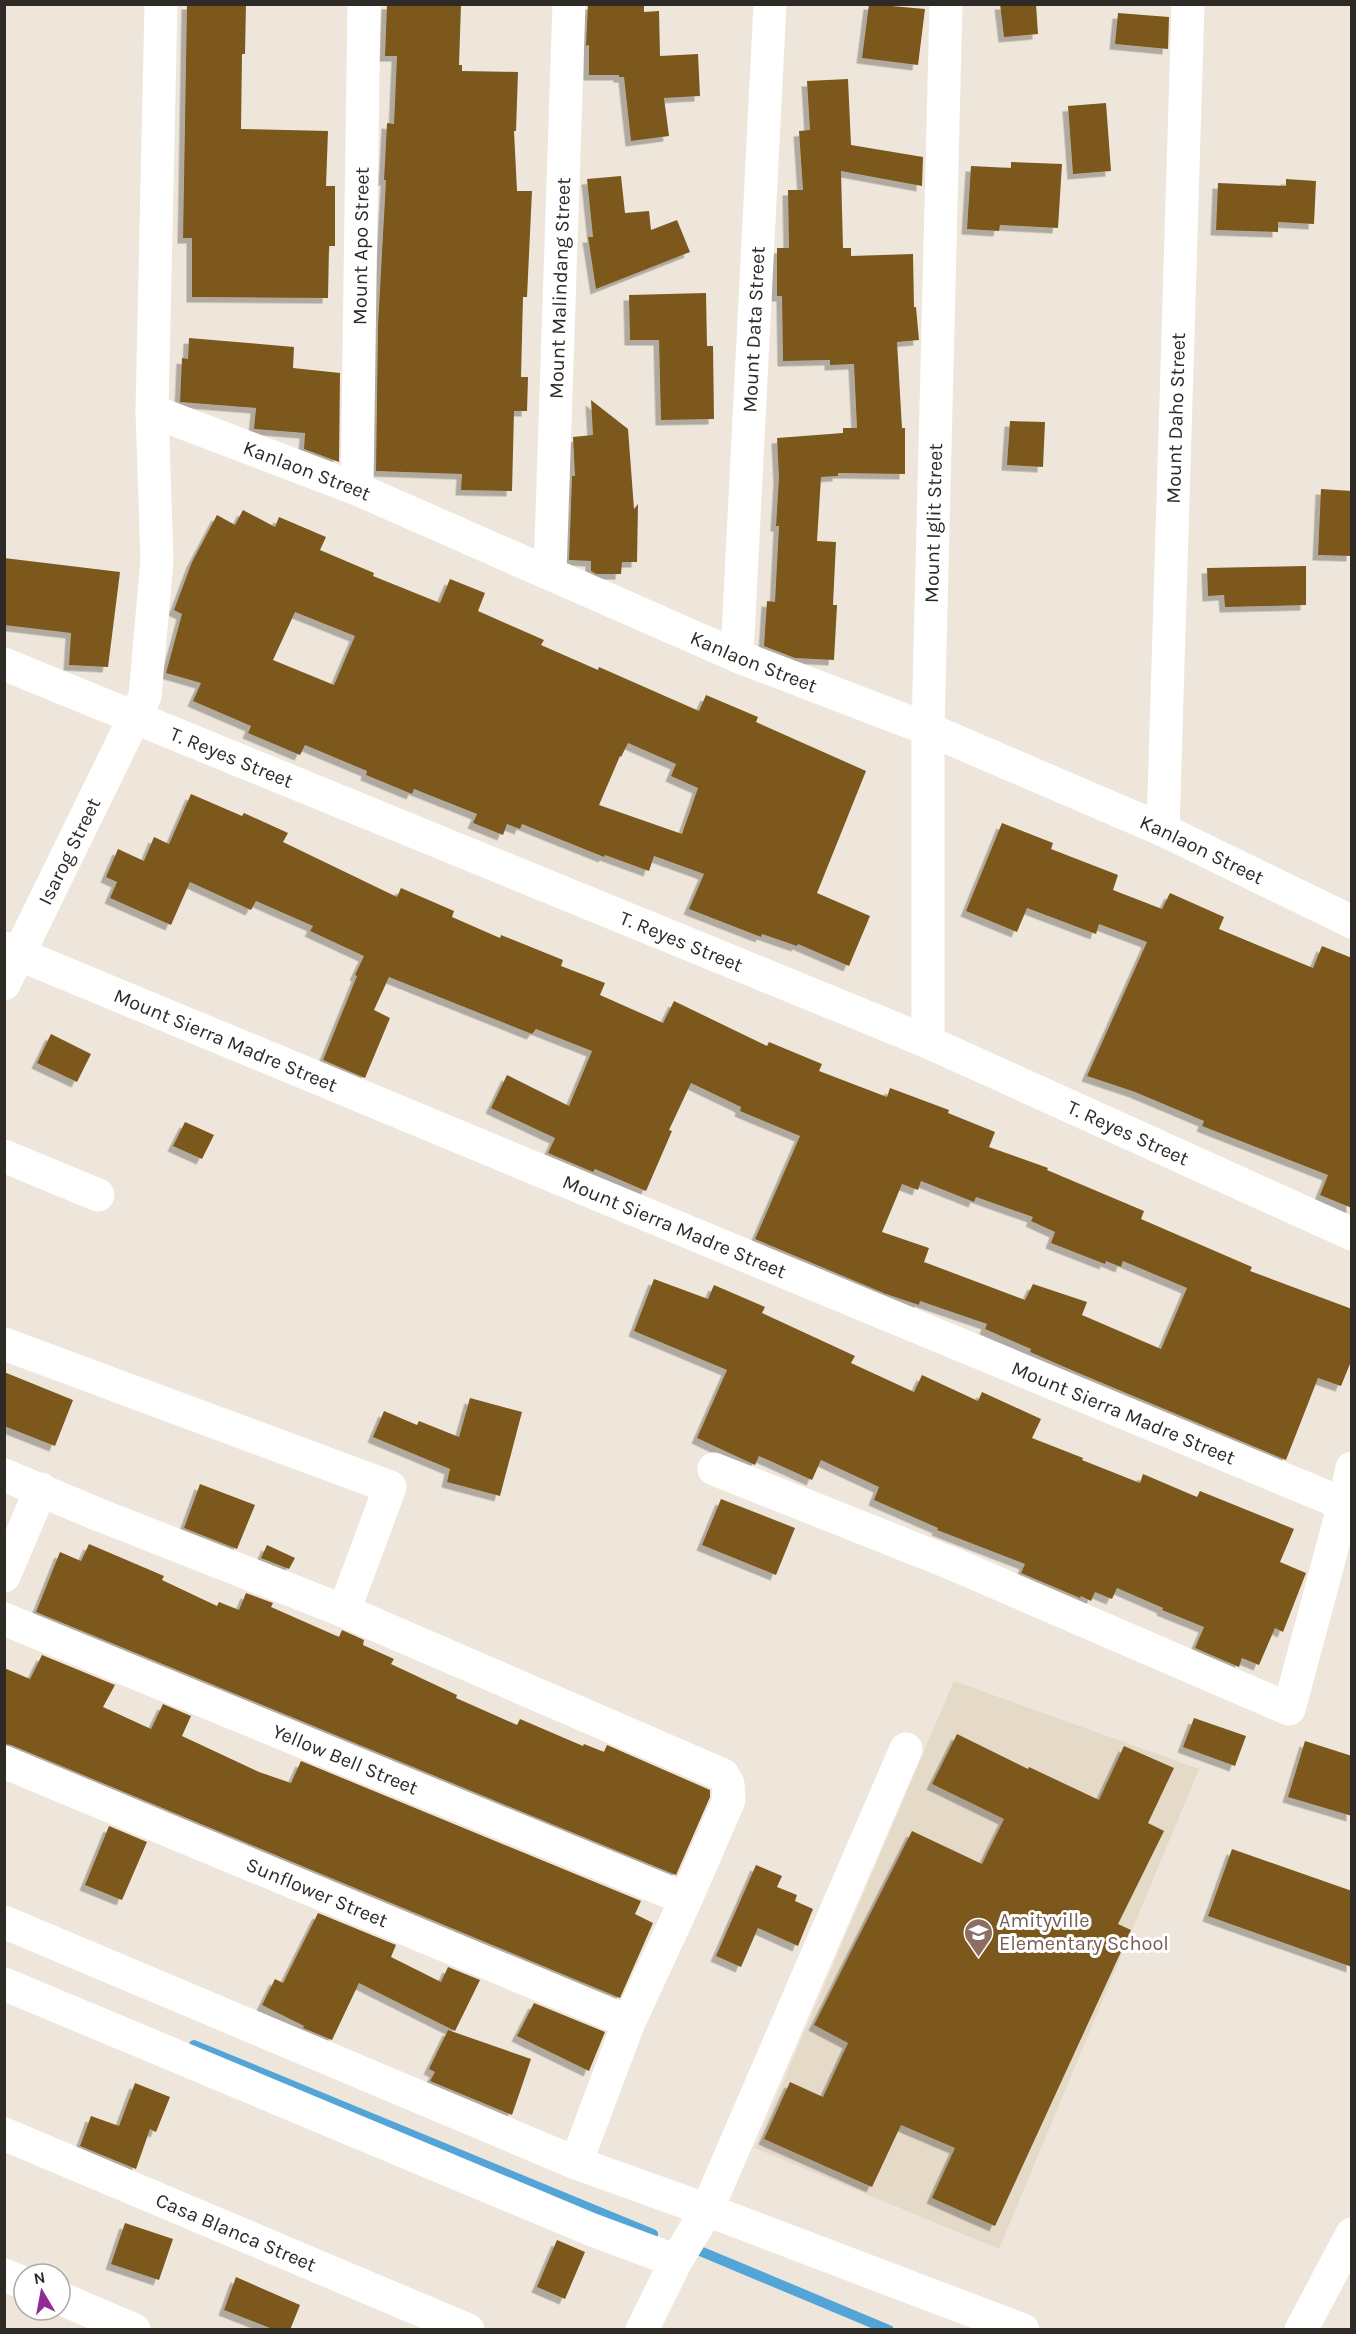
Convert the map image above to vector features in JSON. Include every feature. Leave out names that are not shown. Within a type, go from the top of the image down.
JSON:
[{"type":"street","name":"Isarog Street","points":[[4,984],[11,951],[146,696],[157,560],[152,411],[161,4]]},
{"type":"street","name":"Mount Apo Street","points":[[357,489],[364,4]]},
{"type":"street","name":"Mount Malindang Street","points":[[550,573],[569,4]]},
{"type":"street","name":"Mount Data Street","points":[[737,656],[770,4]]},
{"type":"street","name":"Mount Iglit Street","points":[[928,1042],[928,729],[946,4]]},
{"type":"street","name":"Mount Daho Street","points":[[1163,830],[1188,4]]},
{"type":"street","name":"Kanlaon Street","points":[[152,411],[357,489],[737,656],[928,729],[1163,830],[1352,922]]},
{"type":"street","name":"T. Reyes Street","points":[[4,664],[928,1042],[1352,1234]]},
{"type":"street","name":"Mount Sierra Madre Street","points":[[11,951],[1344,1504]]},
{"type":"street","points":[[4,1156],[98,1195]]},
{"type":"street","points":[[4,1344],[390,1487],[344,1611]]},
{"type":"street","points":[[714,1469],[952,1564],[1289,1709],[1352,1468]]},
{"type":"street","points":[[4,1475],[344,1611],[723,1775],[728,1784],[729,1800],[629,2022],[576,2163]]},
{"type":"street","points":[[4,1576],[41,1489]]},
{"type":"street","name":"Yellow Bell Street","points":[[4,1619],[686,1899]]},
{"type":"street","points":[[642,2330],[676,2261],[707,2210],[906,1749]]},
{"type":"street","name":"Sunflower Street","points":[[4,1762],[629,2022]]},
{"type":"street","points":[[4,1922],[576,2163],[707,2210],[1023,2330]]},
{"type":"street","points":[[4,1984],[590,2229],[676,2261]]},
{"type":"street","name":"Casa Blanca Street","points":[[4,2134],[468,2330]]},
{"type":"street","points":[[1301,2330],[1352,2234]]},
{"type":"street","points":[[72,2303],[135,2330]]},
{"type":"shaded area","name":"Amityville Elementary School","points":[[954,1681],[1199,1769],[999,2249],[755,2148]]},
{"type":"building","points":[[187,4],[246,4],[245,54],[242,54],[241,129],[328,131],[326,186],[335,186],[335,246],[329,246],[328,298],[192,297],[192,238],[183,238]]},
{"type":"building","points":[[387,4],[461,4],[459,65],[462,65],[462,71],[518,72],[516,131],[514,131],[517,191],[532,191],[527,297],[523,297],[521,377],[528,377],[527,411],[514,411],[512,491],[461,490],[462,474],[376,471],[378,325],[386,180],[384,180],[387,123],[394,124],[397,56],[385,56]]},
{"type":"building","points":[[588,4],[644,4],[644,12],[659,11],[660,56],[698,54],[700,96],[664,98],[669,136],[631,141],[624,77],[589,75],[589,45],[586,46]]},
{"type":"building","points":[[869,4],[925,9],[918,65],[862,58]]},
{"type":"building","points":[[1000,4],[1036,4],[1038,34],[1004,37]]},
{"type":"building","points":[[1118,13],[1169,17],[1168,49],[1115,44]]},
{"type":"building","points":[[848,79],[851,145],[923,157],[922,186],[841,171],[843,248],[851,248],[851,256],[913,254],[914,307],[916,307],[919,340],[897,342],[902,428],[905,428],[905,474],[838,473],[838,476],[821,477],[817,541],[836,542],[833,605],[837,605],[834,660],[795,658],[764,646],[767,601],[775,602],[779,526],[776,526],[779,478],[777,438],[843,433],[843,428],[857,428],[854,364],[830,365],[830,360],[783,361],[782,296],[777,296],[777,248],[789,248],[788,190],[803,190],[799,131],[810,130],[807,81]]},
{"type":"building","points":[[1106,103],[1111,171],[1073,174],[1068,106]]},
{"type":"building","points":[[1011,162],[1062,164],[1058,228],[1000,225],[999,231],[967,229],[971,166],[1011,168]]},
{"type":"building","points":[[621,176],[625,213],[649,211],[651,230],[677,220],[690,252],[596,289],[588,237],[593,237],[587,179]]},
{"type":"building","points":[[1286,179],[1316,181],[1314,224],[1278,222],[1278,232],[1216,230],[1218,183],[1286,186]]},
{"type":"building","points":[[706,293],[707,346],[713,346],[714,419],[661,420],[659,340],[630,340],[629,295]]},
{"type":"building","points":[[189,338],[294,347],[293,368],[340,373],[339,462],[304,449],[305,433],[254,429],[256,408],[180,402],[182,358],[188,359]]},
{"type":"building","points":[[591,400],[628,429],[634,509],[638,504],[637,562],[622,562],[621,574],[596,574],[591,571],[591,561],[569,560],[572,476],[575,476],[573,437],[593,435]]},
{"type":"building","points":[[1010,421],[1045,422],[1043,467],[1007,465]]},
{"type":"building","points":[[1321,489],[1352,491],[1352,556],[1318,555]]},
{"type":"building","points":[[243,510],[275,527],[279,517],[326,537],[320,550],[374,573],[373,576],[440,603],[450,579],[485,593],[478,611],[544,640],[541,645],[598,670],[599,667],[699,711],[706,695],[758,717],[756,722],[866,771],[817,893],[870,916],[849,966],[798,944],[797,946],[762,934],[761,937],[689,909],[704,874],[654,856],[649,871],[605,855],[604,857],[522,824],[520,829],[507,824],[503,835],[473,823],[477,814],[414,789],[412,794],[366,775],[367,771],[305,745],[300,755],[248,733],[251,726],[193,701],[201,683],[166,673],[182,614],[174,610],[192,562],[217,515],[235,525]],"holes":[[[295,612],[355,636],[334,685],[273,660]],[[628,743],[676,764],[671,776],[698,788],[682,834],[599,805]]]},
{"type":"building","points":[[4,558],[120,572],[108,667],[69,665],[71,633],[4,625]]},
{"type":"building","points":[[1306,566],[1306,605],[1225,607],[1224,595],[1208,596],[1207,568]]},
{"type":"building","points":[[191,794],[242,816],[244,813],[288,833],[283,842],[397,897],[401,888],[454,911],[452,917],[500,938],[501,935],[563,960],[561,966],[605,983],[600,995],[663,1023],[674,1001],[767,1046],[769,1042],[822,1064],[819,1071],[887,1097],[890,1088],[949,1110],[948,1113],[995,1132],[989,1147],[1048,1168],[1047,1170],[1144,1211],[1141,1219],[1252,1267],[1250,1271],[1352,1309],[1352,1359],[1341,1386],[1318,1378],[1286,1460],[1030,1352],[1031,1349],[985,1329],[987,1324],[920,1301],[919,1305],[886,1294],[755,1239],[800,1136],[740,1111],[741,1107],[691,1083],[669,1130],[672,1131],[646,1191],[595,1169],[593,1172],[548,1153],[555,1138],[491,1108],[507,1075],[569,1106],[592,1051],[536,1029],[532,1034],[389,977],[374,1010],[390,1018],[365,1078],[323,1060],[364,956],[310,931],[313,926],[256,901],[251,910],[190,882],[171,925],[110,898],[117,882],[106,877],[118,849],[144,861],[154,837],[169,844]],"holes":[[[921,1181],[974,1202],[976,1197],[1033,1217],[1031,1221],[1055,1232],[1051,1243],[1105,1264],[1106,1261],[1121,1267],[1123,1261],[1187,1288],[1161,1349],[1082,1315],[1087,1302],[1033,1284],[1025,1300],[924,1262],[929,1248],[882,1232],[902,1184],[918,1190]]]},
{"type":"building","points":[[1002,823],[1053,843],[1051,849],[1118,875],[1113,890],[1162,909],[1170,893],[1224,917],[1219,929],[1313,968],[1322,946],[1352,958],[1352,1208],[1320,1195],[1328,1175],[1202,1126],[1204,1121],[1135,1092],[1087,1076],[1147,942],[1099,924],[1096,934],[1027,908],[1017,932],[966,911]]},
{"type":"building","points":[[51,1034],[91,1054],[77,1082],[37,1063]]},
{"type":"building","points":[[185,1122],[214,1135],[202,1159],[173,1146]]},
{"type":"building","points":[[654,1279],[708,1299],[714,1285],[765,1307],[762,1313],[855,1356],[851,1363],[914,1392],[922,1375],[978,1401],[982,1392],[1041,1419],[1032,1438],[1083,1458],[1082,1460],[1140,1483],[1143,1474],[1197,1497],[1200,1491],[1294,1529],[1280,1562],[1306,1573],[1283,1632],[1275,1628],[1259,1665],[1242,1658],[1239,1667],[1195,1648],[1204,1627],[1117,1588],[1112,1599],[1095,1592],[1091,1601],[1021,1573],[1025,1564],[937,1530],[938,1528],[874,1500],[879,1487],[821,1460],[812,1480],[759,1456],[755,1465],[697,1438],[727,1370],[634,1331]]},
{"type":"building","points":[[4,1372],[73,1400],[55,1446],[4,1426]]},
{"type":"building","points":[[470,1398],[522,1412],[500,1496],[447,1482],[450,1469],[373,1437],[384,1411],[417,1425],[419,1421],[459,1437]]},
{"type":"building","points":[[200,1484],[255,1505],[237,1549],[184,1528]]},
{"type":"building","points":[[721,1499],[795,1528],[776,1575],[702,1545]]},
{"type":"building","points":[[89,1544],[164,1576],[162,1580],[217,1606],[219,1602],[239,1610],[246,1593],[273,1603],[271,1607],[339,1637],[342,1630],[364,1640],[363,1645],[394,1659],[391,1664],[457,1695],[456,1698],[517,1725],[520,1719],[583,1746],[584,1744],[604,1752],[607,1745],[710,1790],[710,1797],[676,1875],[36,1612],[60,1552],[81,1561]]},
{"type":"building","points":[[267,1545],[295,1558],[289,1569],[261,1558]]},
{"type":"building","points":[[42,1655],[115,1685],[103,1707],[151,1729],[163,1704],[191,1716],[182,1736],[259,1772],[291,1783],[301,1761],[641,1901],[635,1914],[653,1923],[620,1998],[4,1744],[4,1668],[30,1679]]},
{"type":"building","points":[[1194,1718],[1246,1736],[1235,1766],[1183,1747]]},
{"type":"building","name":"Amityville Elementary School","points":[[957,1734],[1028,1769],[1029,1767],[1099,1800],[1124,1746],[1174,1768],[1148,1823],[1164,1831],[1118,1924],[1131,1930],[995,2226],[932,2198],[955,2148],[901,2125],[872,2187],[764,2139],[790,2082],[823,2097],[848,2043],[814,2025],[912,1831],[982,1864],[1004,1819],[932,1784]]},
{"type":"building","points":[[1305,1741],[1352,1756],[1352,1816],[1288,1797]]},
{"type":"building","points":[[109,1826],[147,1842],[122,1900],[85,1885]]},
{"type":"building","points":[[1232,1849],[1352,1891],[1352,1967],[1208,1916]]},
{"type":"building","points":[[756,1865],[782,1876],[777,1887],[797,1895],[795,1901],[813,1909],[798,1946],[758,1928],[741,1967],[716,1956]]},
{"type":"building","points":[[318,1913],[396,1945],[391,1957],[441,1982],[448,1967],[480,1980],[455,2031],[359,1983],[332,2040],[303,2028],[304,2026],[262,2005],[275,1979],[283,1983]]},
{"type":"building","points":[[534,2003],[605,2032],[589,2071],[517,2036]]},
{"type":"building","points":[[448,2030],[531,2059],[512,2115],[430,2081],[435,2072],[429,2069]]},
{"type":"building","points":[[135,2083],[170,2097],[156,2132],[150,2129],[136,2169],[80,2146],[91,2116],[119,2126]]},
{"type":"building","points":[[125,2223],[173,2239],[159,2280],[111,2264]]},
{"type":"building","points":[[557,2240],[585,2252],[565,2299],[537,2287]]},
{"type":"building","points":[[236,2277],[300,2305],[290,2330],[275,2330],[224,2310]]},
{"type":"waterway","points":[[194,2045],[653,2234]]},
{"type":"waterway","points":[[688,2246],[889,2330]]},
{"type":"place","name":"Amityville Elementary School","points":[[978,1958]]}]
